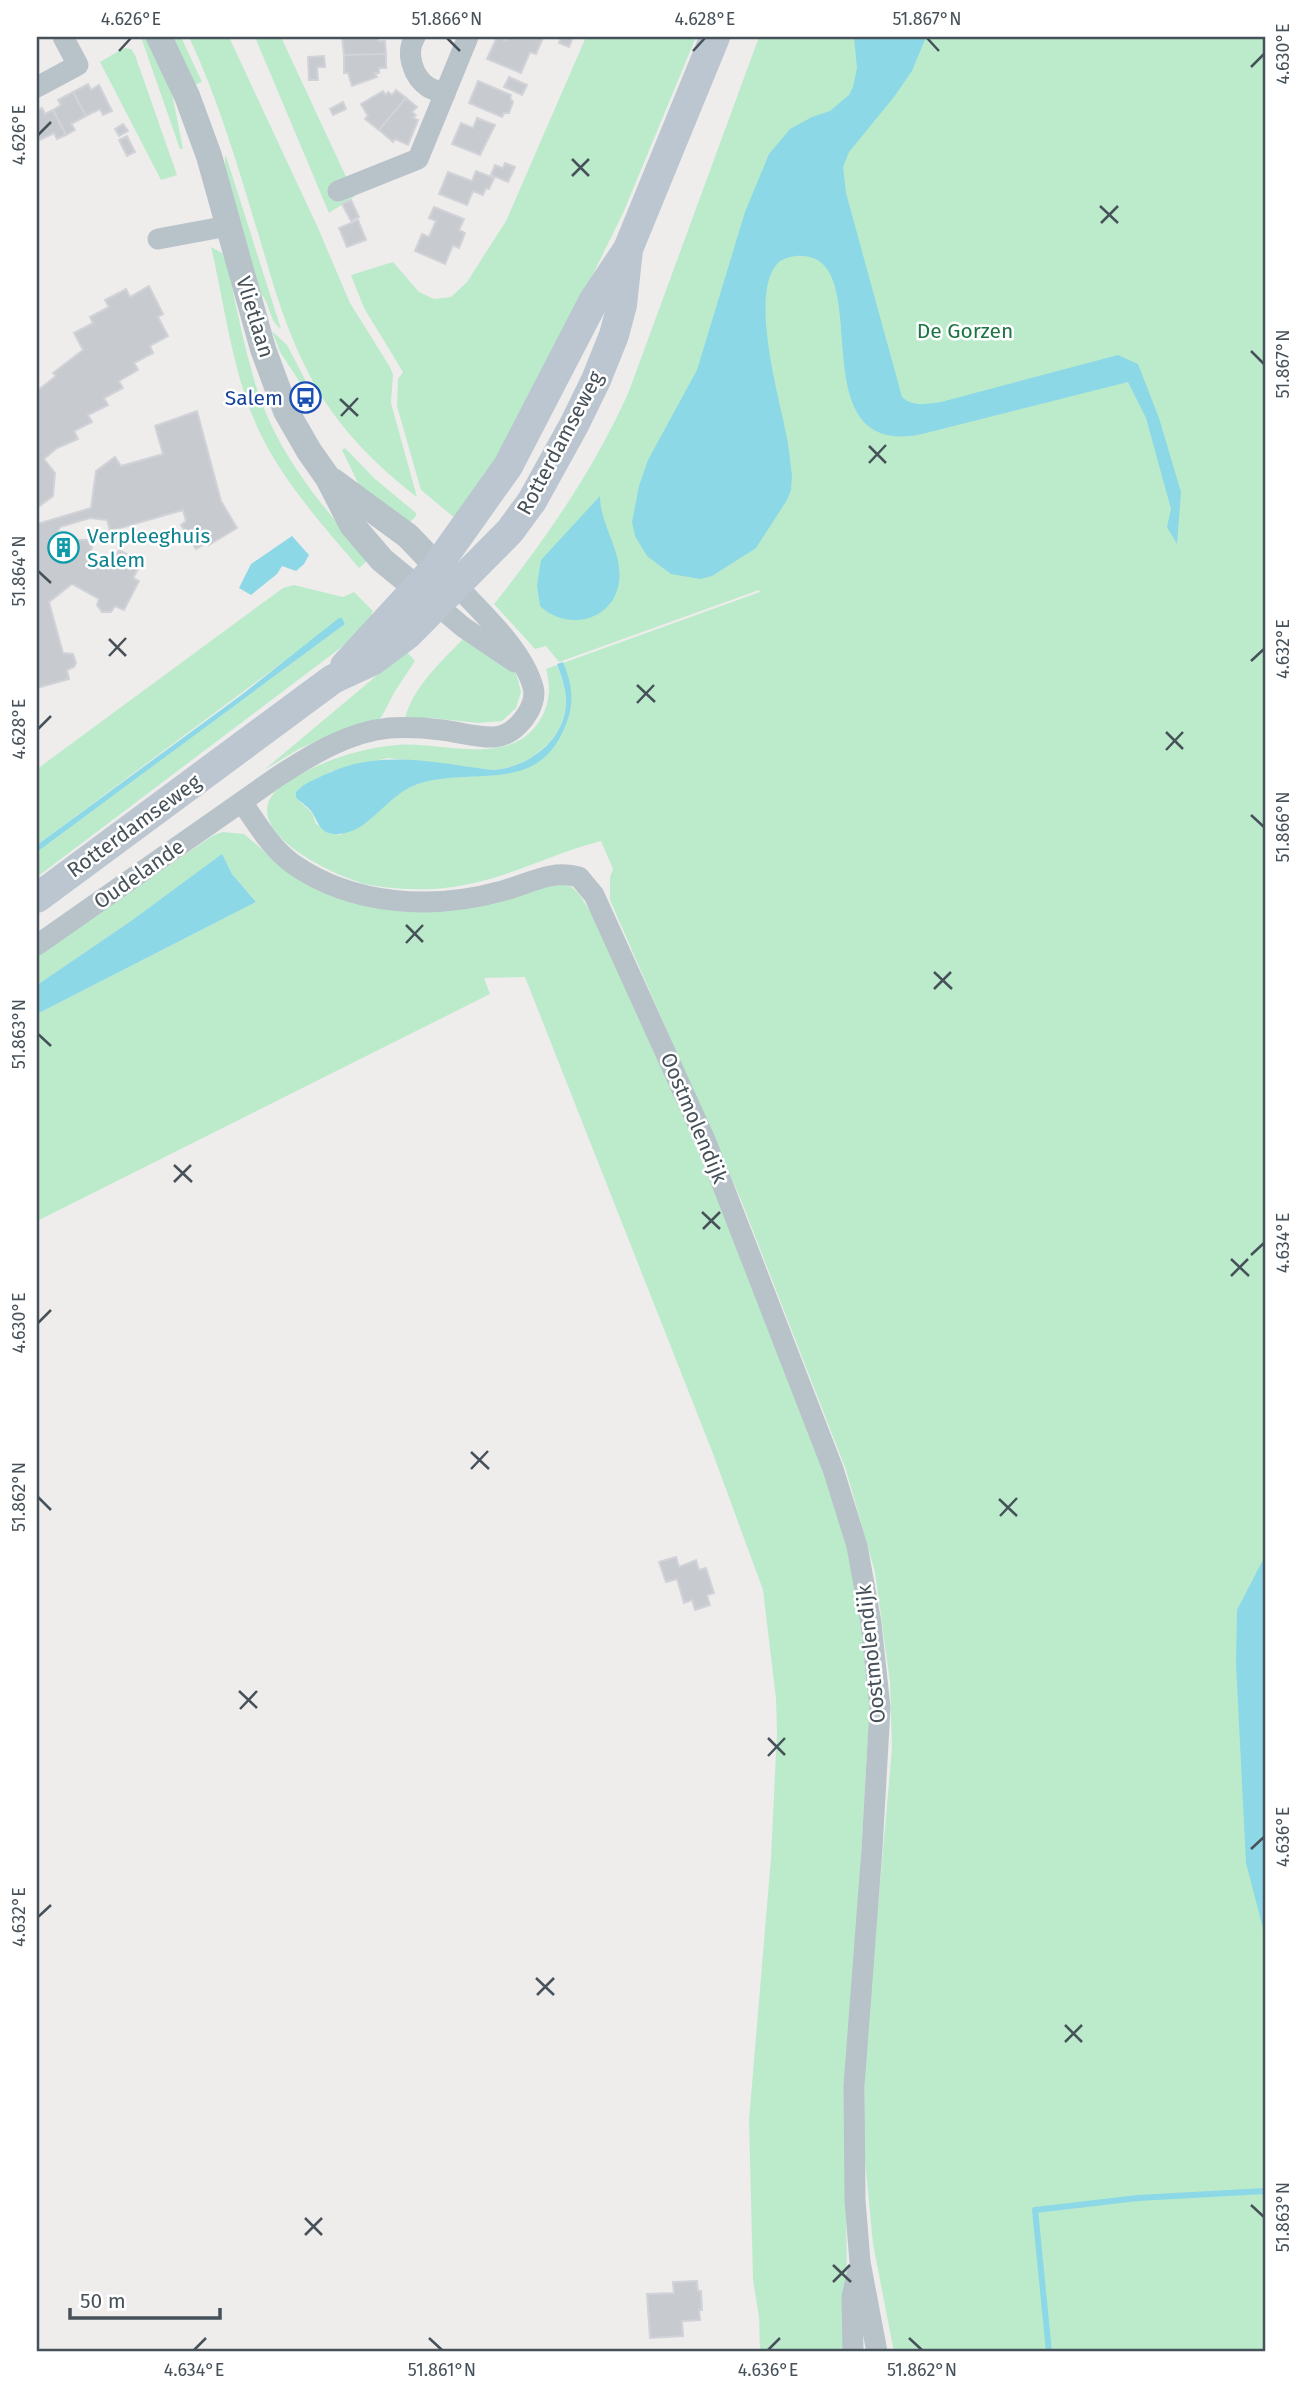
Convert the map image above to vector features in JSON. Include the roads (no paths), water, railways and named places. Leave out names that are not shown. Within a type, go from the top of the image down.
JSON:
[{"type":"main road","name":"Rotterdamseweg","points":[[37,898],[333,679],[372,661],[399,642],[437,587],[508,466],[594,300],[628,249],[715,37]]},
{"type":"main road","name":"Rotterdamseweg","points":[[437,587],[510,531],[532,501],[574,425],[614,335],[622,305],[628,249]]},
{"type":"street","points":[[37,87],[78,65],[63,37]]},
{"type":"street","name":"Vlietlaan","points":[[159,37],[209,156],[263,349],[286,411],[328,478],[408,536],[437,587]]},
{"type":"street","points":[[415,37],[411,59],[416,75],[428,87],[444,94]]},
{"type":"street","points":[[338,191],[418,159],[468,37]]},
{"type":"street","points":[[158,239],[228,226]]},
{"type":"street","points":[[242,802],[308,757],[339,742],[367,733],[388,728],[418,728],[497,737],[511,732],[522,722],[533,701],[534,689],[525,669],[463,627],[437,587]]},
{"type":"street","name":"Oudelande","points":[[37,946],[242,802]]},
{"type":"street","name":"Oostmolendijk","points":[[242,802],[268,840],[291,863],[322,881],[359,894],[417,902],[463,900],[502,891],[556,873],[579,877],[594,895],[706,1142],[833,1469],[857,1546],[872,1623],[880,1708],[854,2086],[855,2200],[860,2262],[877,2352]]},
{"type":"street","name":"Oostmolendijk","points":[[853,2352],[852,2297],[860,2262]]},
{"type":"water","points":[[854,37],[926,37],[912,71],[849,152],[843,167],[846,193],[902,397],[915,404],[941,402],[1118,355],[1138,364],[1159,418],[1181,492],[1177,544],[1167,527],[1171,509],[1146,418],[1128,382],[918,435],[882,433],[860,416],[848,389],[836,289],[825,266],[798,256],[779,262],[770,276],[766,295],[768,344],[792,475],[787,500],[756,548],[712,576],[700,579],[671,574],[647,556],[635,536],[632,522],[639,486],[648,460],[697,370],[745,212],[769,154],[790,129],[830,111],[849,95],[857,68]]},
{"type":"water","points":[[600,496],[604,519],[619,564],[618,587],[613,599],[606,609],[585,619],[573,620],[550,614],[540,606],[537,585],[541,560]]},
{"type":"water","points":[[292,536],[309,555],[304,564],[296,571],[282,566],[277,574],[251,595],[239,588],[251,564]]},
{"type":"water","points":[[342,618],[345,624],[37,852],[37,845],[240,696]]},
{"type":"water","points":[[563,662],[571,687],[570,712],[564,729],[551,750],[535,764],[517,772],[433,780],[413,786],[394,798],[359,828],[338,834],[324,831],[312,812],[296,798],[296,792],[309,782],[365,762],[428,761],[492,770],[519,764],[531,758],[560,728],[566,701],[557,664]]},
{"type":"water","points":[[222,854],[232,874],[256,902],[37,1014],[37,985]]},
{"type":"water","points":[[1265,1556],[1265,1936],[1246,1863],[1236,1664],[1237,1610]]},
{"type":"waterway","points":[[1049,2352],[1035,2210],[1138,2198],[1265,2191]]},
{"type":"place","name":"Salem","points":[[306,398]]},
{"type":"place","name":"Verpleeghuis Salem","points":[[64,548]]},
{"type":"park label","name":"De Gorzen","points":[[965,331]]}]
